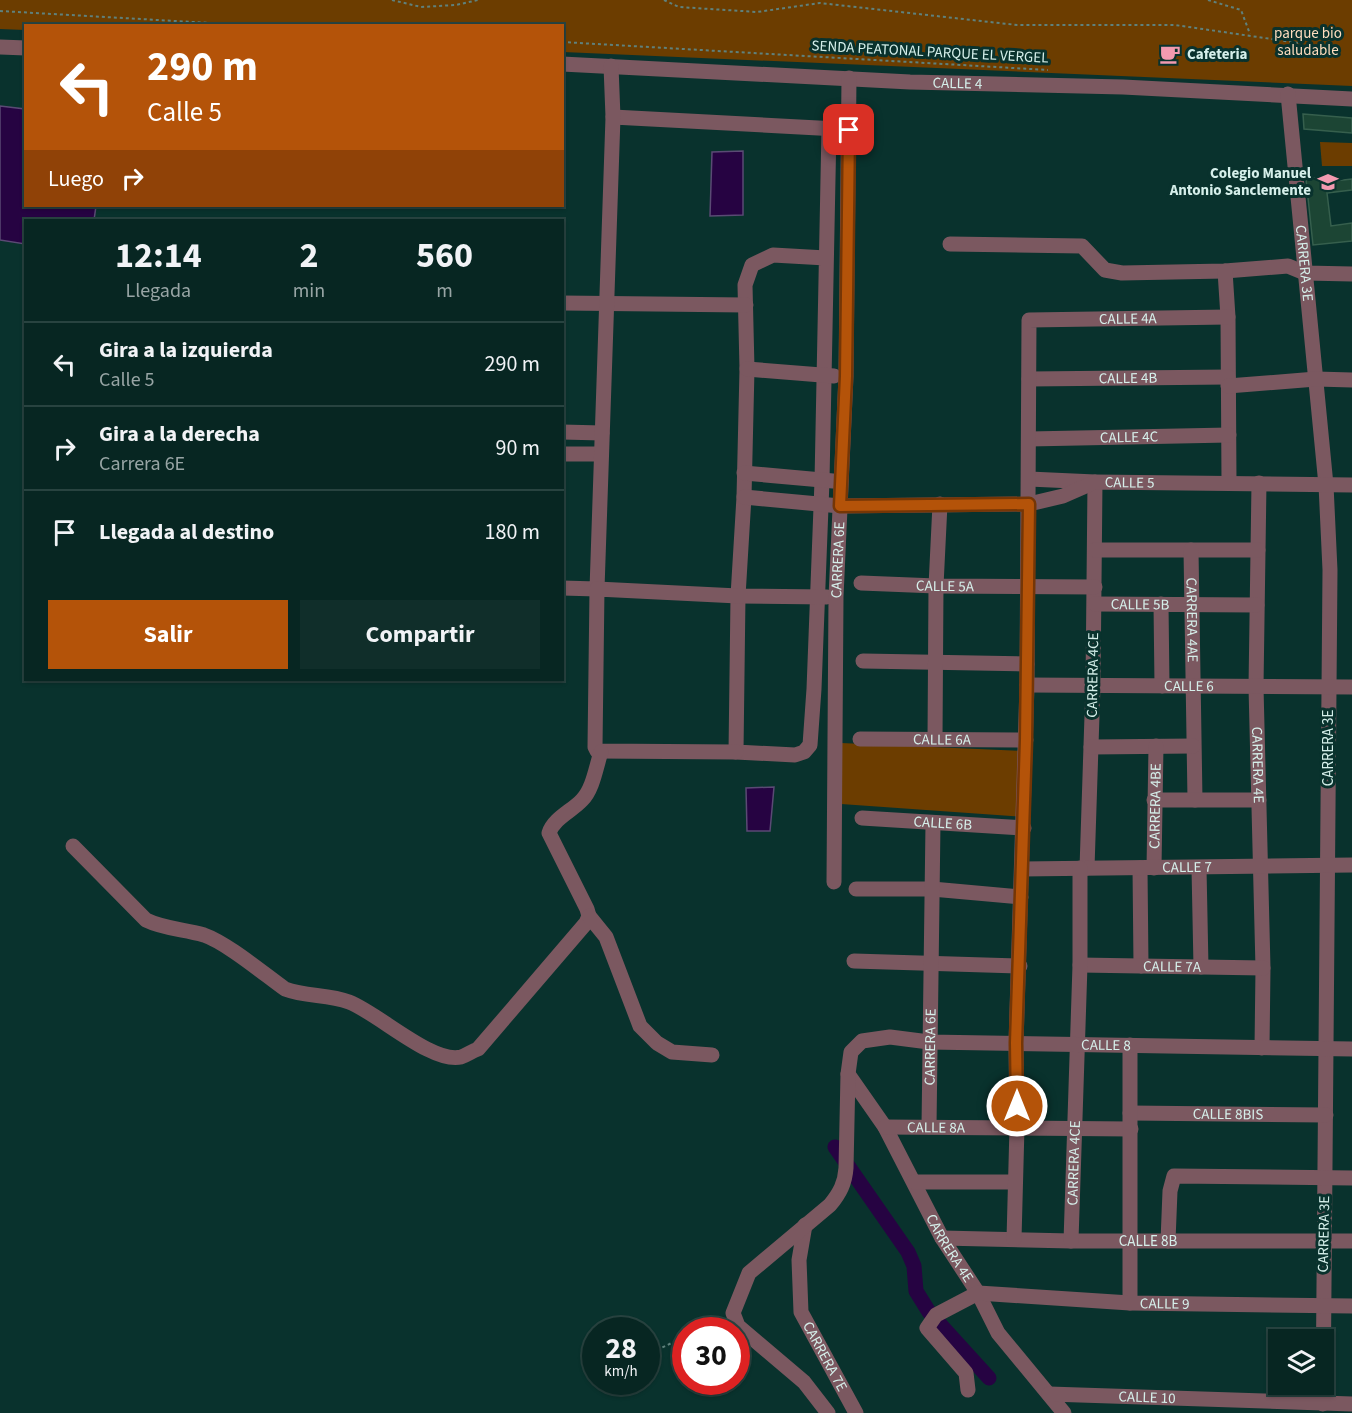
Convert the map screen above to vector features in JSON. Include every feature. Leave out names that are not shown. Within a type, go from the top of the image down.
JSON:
[{"type":"street","points":[[0,47],[24,48]]},
{"type":"street","name":"CALLE 4","points":[[564,64],[910,82],[1123,87],[1352,99]]},
{"type":"street","points":[[611,66],[613,117],[597,589],[594,747],[597,751],[736,752],[738,596],[744,497],[747,369],[745,285],[752,265],[774,255],[826,258]]},
{"type":"street","name":"CARRERA 6E","points":[[834,882],[835,643],[846,376],[849,78]]},
{"type":"street","name":"CARRERA 3E","points":[[1288,94],[1326,485],[1330,570],[1323,1404]]},
{"type":"street","points":[[613,117],[849,130]]},
{"type":"street","name":"CARRERA 6E","points":[[736,752],[795,755],[804,752],[810,745],[822,481],[829,128]]},
{"type":"street","points":[[827,201],[849,203]]},
{"type":"street","points":[[950,244],[1082,246],[1105,270],[1122,273],[1225,271],[1288,266],[1305,273],[1352,274]]},
{"type":"street","points":[[1225,271],[1228,317],[1229,482]]},
{"type":"street","points":[[826,276],[848,277]]},
{"type":"street","points":[[564,303],[746,304]]},
{"type":"street","name":"CALLE 4A","points":[[1029,379],[1029,320],[1228,317]]},
{"type":"street","points":[[747,369],[846,376]]},
{"type":"street","points":[[1014,1239],[1017,1127],[1016,1043],[1028,664],[1029,379]]},
{"type":"street","name":"CALLE 4B","points":[[1029,379],[1228,382],[1352,380]]},
{"type":"street","points":[[564,432],[602,433]]},
{"type":"street","name":"CALLE 4C","points":[[1029,439],[1229,435]]},
{"type":"street","points":[[564,454],[601,454]]},
{"type":"street","points":[[744,473],[822,481],[842,480]]},
{"type":"street","points":[[1029,479],[1095,482]]},
{"type":"street","name":"CALLE 5","points":[[744,497],[840,506],[1029,504],[1063,496],[1095,482],[1352,485]]},
{"type":"street","name":"CARRERA 4CE","points":[[1071,1241],[1076,1044],[1093,686],[1095,482]]},
{"type":"street","name":"CARRERA 4E","points":[[1259,483],[1256,687],[1263,968],[1262,1048]]},
{"type":"street","points":[[935,740],[936,586],[940,504]]},
{"type":"street","points":[[1095,550],[1258,550]]},
{"type":"street","name":"CARRERA 4AE","points":[[1191,550],[1195,800]]},
{"type":"street","name":"CALLE 5A","points":[[861,583],[1028,588],[1095,587]]},
{"type":"street","points":[[564,588],[738,596],[836,597]]},
{"type":"street","name":"CALLE 5B","points":[[1095,604],[1257,605]]},
{"type":"street","points":[[1161,604],[1162,686]]},
{"type":"street","points":[[816,642],[835,643]]},
{"type":"street","points":[[864,661],[1028,664]]},
{"type":"street","name":"CALLE 6","points":[[1027,685],[1352,687]]},
{"type":"street","points":[[814,689],[835,689]]},
{"type":"street","name":"CALLE 6A","points":[[860,738],[1026,740]]},
{"type":"street","name":"CARRERA 4BE","points":[[1141,966],[1156,746]]},
{"type":"street","points":[[1091,747],[1193,746]]},
{"type":"street","points":[[601,752],[587,794],[551,826],[549,833],[589,916],[606,937],[640,1026],[657,1043],[672,1052],[712,1055]]},
{"type":"street","points":[[1154,800],[1259,800]]},
{"type":"street","name":"CALLE 6B","points":[[862,818],[1024,828]]},
{"type":"street","name":"CARRERA 6E","points":[[929,1127],[933,823]]},
{"type":"street","points":[[73,846],[146,920],[155,925],[204,935],[218,942],[285,989],[296,993],[333,997],[351,1003],[437,1055],[459,1057],[478,1049],[586,923],[589,916]]},
{"type":"street","name":"CALLE 7","points":[[1022,869],[1352,865]]},
{"type":"street","points":[[1199,868],[1201,967]]},
{"type":"street","points":[[856,889],[932,890],[1021,897]]},
{"type":"street","points":[[854,961],[1020,966]]},
{"type":"street","name":"CALLE 7A","points":[[1080,965],[1263,968]]},
{"type":"street","name":"CALLE 8","points":[[848,1074],[851,1052],[862,1041],[890,1037],[929,1042],[1352,1049]]},
{"type":"street","points":[[1130,1046],[1130,1303]]},
{"type":"street","points":[[828,1413],[804,1382],[738,1326],[733,1313],[749,1274],[830,1205],[839,1194],[845,1180],[848,1074]]},
{"type":"street","name":"CARRERA 4E","points":[[848,1074],[885,1127],[942,1238],[978,1293],[998,1333],[1064,1413]]},
{"type":"street","name":"CALLE 8BIS","points":[[1130,1121],[1326,1115]]},
{"type":"street","name":"CALLE 8A","points":[[885,1127],[1073,1128],[1130,1121]]},
{"type":"street","points":[[1168,1241],[1170,1191],[1174,1176],[1352,1178]]},
{"type":"street","points":[[914,1182],[1015,1182]]},
{"type":"street","name":"CARRERA 7E","points":[[805,1225],[799,1260],[801,1312],[856,1413]]},
{"type":"street","name":"CALLE 8B","points":[[942,1238],[1352,1242]]},
{"type":"street","points":[[968,1390],[966,1373],[932,1321],[978,1293]]},
{"type":"street","name":"CALLE 9","points":[[978,1293],[1130,1303],[1352,1306]]},
{"type":"street","name":"CALLE 10","points":[[1049,1394],[1351,1407]]},
{"type":"path","points":[[392,0],[421,8],[456,5],[478,0]]},
{"type":"path","points":[[664,0],[679,7],[757,12],[820,3],[1017,25],[1175,25],[1299,43]]},
{"type":"path","points":[[1208,0],[1241,10],[1251,35]]},
{"type":"path","points":[[0,11],[228,24]]},
{"type":"path","name":"SENDA PEATONAL PARQUE EL VERGEL","points":[[564,42],[1048,69]]},
{"type":"path","points":[[725,1317],[733,1313]]},
{"type":"green space","name":"parque bio saludable","points":[[0,0],[1352,0],[1352,86],[564,52],[564,24],[24,24],[24,30],[0,29]]},
{"type":"green space","points":[[1320,142],[1352,143],[1352,166],[1322,166]]},
{"type":"green space","points":[[841,743],[1026,751],[1024,817],[841,804]]},
{"type":"shaded area","points":[[0,106],[24,109],[24,207],[96,207],[94,219],[24,219],[24,244],[0,240]]},
{"type":"shaded area","points":[[743,151],[743,215],[710,216],[712,152]]},
{"type":"shaded area","points":[[774,787],[770,831],[747,831],[746,788]]},
{"type":"building","points":[[1303,114],[1352,118],[1352,133],[1304,129]]},
{"type":"building","points":[[1325,177],[1326,182],[1352,179],[1352,190],[1327,193],[1331,226],[1352,223],[1352,241],[1313,245],[1306,179]]},
{"type":"waterway","points":[[835,1147],[908,1252],[914,1266],[916,1291],[929,1312],[989,1378]]},
{"type":"place","name":"Cafeteria","points":[[1170,54]]},
{"type":"place","name":"Colegio Manuel Antonio Sanclemente","points":[[1328,182]]},
{"type":"route","points":[[849,130],[846,376],[840,506],[1029,504],[1024,828],[1016,1043],[1017,1106]]}]
